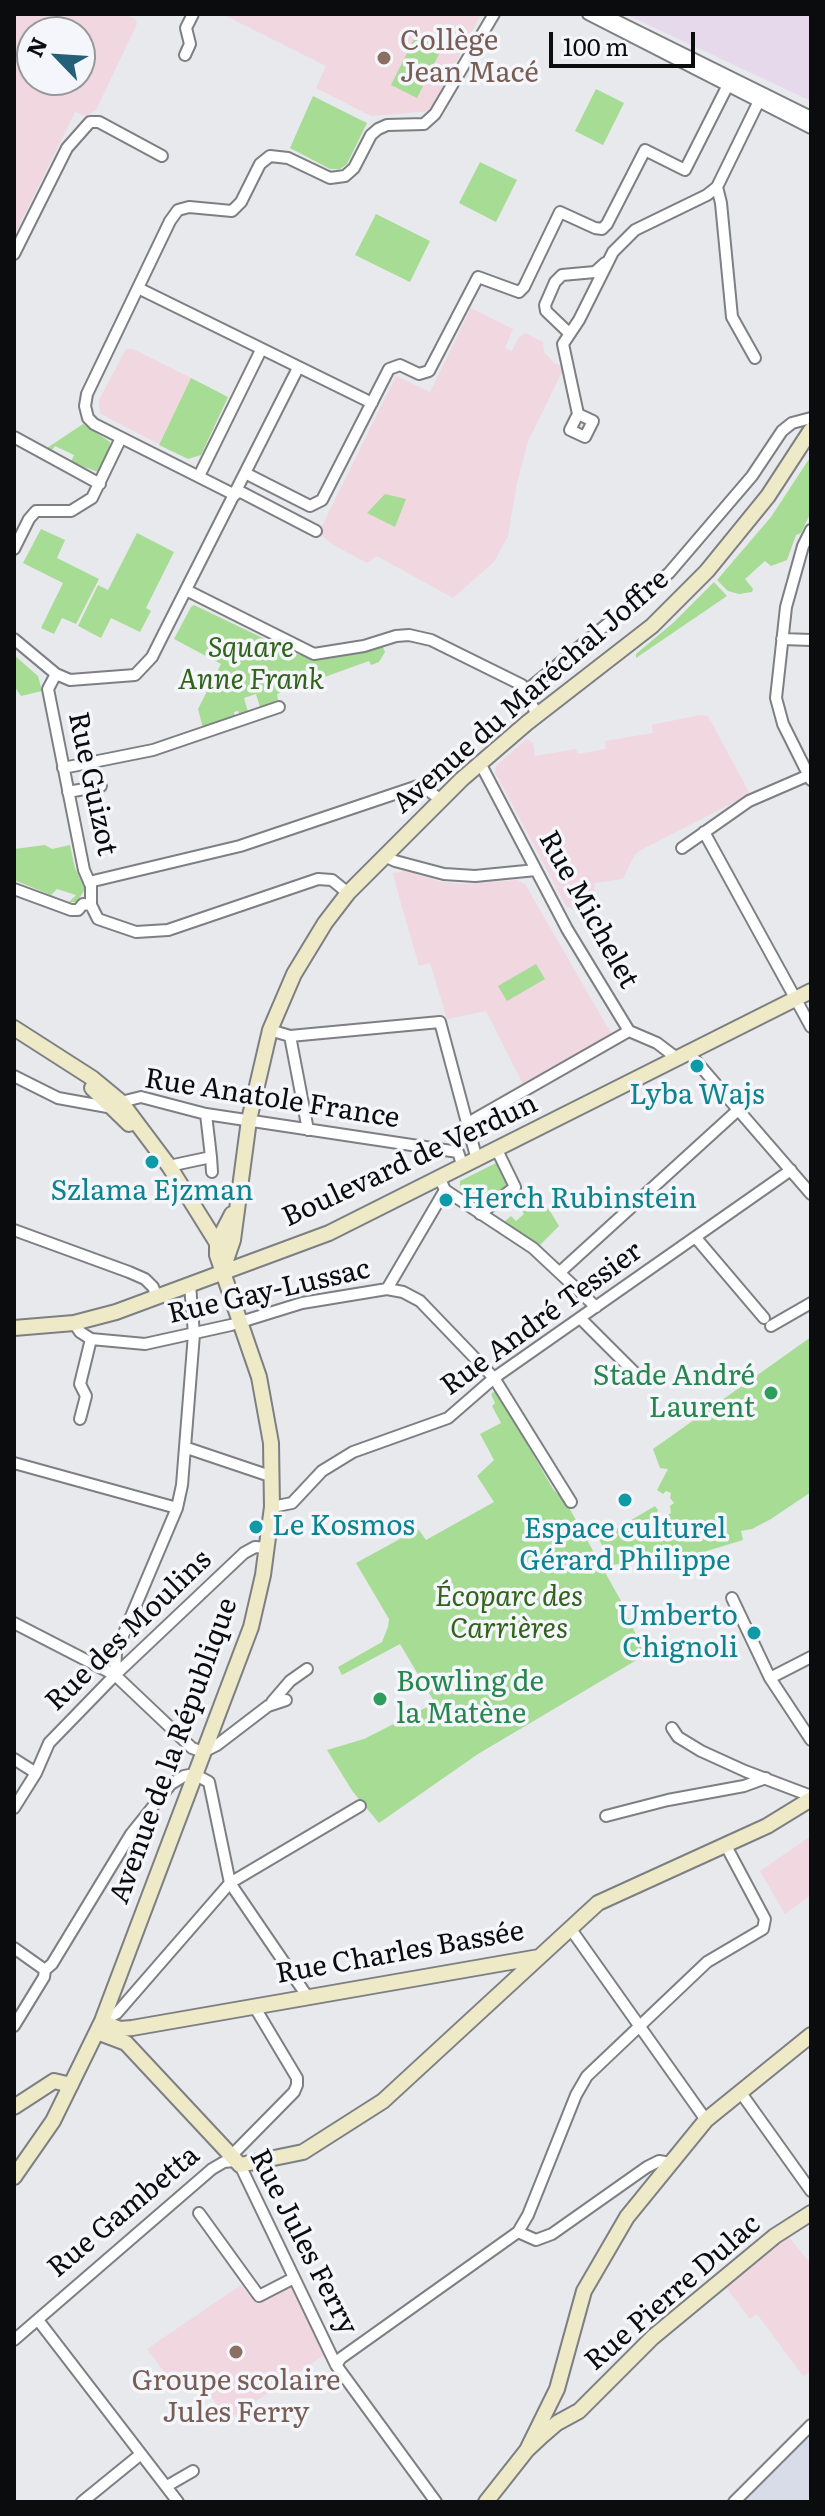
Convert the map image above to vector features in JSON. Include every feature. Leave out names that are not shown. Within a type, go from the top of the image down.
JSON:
[{"type":"main road","name":"Avenue du Maréchal Joffre","points":[[222,1272],[233,1240],[249,1120],[270,1030],[294,974],[325,923],[348,893],[480,763],[652,626],[708,570],[768,496],[811,430]]},
{"type":"main road","name":"Boulevard de Verdun","points":[[14,1328],[74,1323],[116,1312],[329,1233],[443,1185],[463,1167],[811,991]]},
{"type":"main road","points":[[14,1028],[61,1056],[117,1105],[154,1145],[217,1243]]},
{"type":"main road","points":[[217,1243],[236,1207]]},
{"type":"main road","name":"Avenue de la République","points":[[14,2177],[53,2121],[104,2028],[194,1774],[251,1627],[272,1507],[268,1418],[259,1377],[222,1272],[217,1243]]},
{"type":"main road","name":"Rue Charles Bassée","points":[[104,2028],[132,2028],[539,1957],[603,1900],[767,1826],[811,1797]]},
{"type":"main road","name":"Rue Gambetta","points":[[235,2161],[303,2152],[355,2121],[425,2065],[539,1957]]},
{"type":"main road","name":"Rue Jules Ferry","points":[[104,2028],[126,2043],[235,2161]]},
{"type":"main road","points":[[486,2502],[527,2450],[557,2389],[584,2291],[627,2217],[706,2120],[811,2035]]},
{"type":"main road","points":[[14,2107],[54,2081],[71,2085]]},
{"type":"main road","name":"Rue Pierre Dulac","points":[[527,2450],[557,2423],[572,2415],[688,2308],[775,2236],[811,2213]]},
{"type":"main road","points":[[557,2389],[560,2411],[572,2415]]},
{"type":"street","points":[[185,55],[190,44],[186,28],[193,14]]},
{"type":"street","points":[[316,531],[94,424],[88,418],[85,406],[87,394],[178,210],[189,207],[232,211],[241,202],[260,164],[270,156],[288,158],[330,178],[345,176],[354,168],[371,135],[378,129],[387,125],[424,124],[435,114],[494,14]]},
{"type":"street","points":[[588,14],[621,26],[762,98],[811,128]]},
{"type":"street","points":[[603,14],[728,85],[811,117]]},
{"type":"street","points":[[245,473],[310,506],[322,500],[389,369],[400,365],[419,374],[429,371],[478,277],[519,292],[560,212],[602,229],[645,150],[685,170],[728,85]]},
{"type":"street","points":[[578,414],[563,344],[579,320],[609,259],[620,243],[635,230],[707,195],[717,187],[762,98]]},
{"type":"street","points":[[14,254],[67,148],[90,122],[99,122],[162,156]]},
{"type":"street","points":[[717,187],[732,317],[755,358]]},
{"type":"street","points":[[569,333],[546,311],[545,305],[555,282],[562,275],[595,272],[609,259]]},
{"type":"street","points":[[138,288],[372,403]]},
{"type":"street","points":[[199,476],[261,350]]},
{"type":"street","points":[[14,639],[56,674],[70,680],[135,675],[152,657],[298,368]]},
{"type":"street","points":[[527,690],[669,573],[752,476],[782,431],[792,423],[811,418]]},
{"type":"street","points":[[14,437],[100,484]]},
{"type":"street","points":[[14,549],[36,511],[71,511],[92,498],[121,438]]},
{"type":"street","points":[[682,848],[749,801],[810,777],[783,724],[776,698],[782,639],[795,571],[811,530]]},
{"type":"street","points":[[186,590],[314,654],[409,635],[431,640],[522,685],[537,715]]},
{"type":"street","points":[[782,639],[811,640]]},
{"type":"street","name":"Rue Guizot","points":[[56,674],[48,689],[92,908]]},
{"type":"street","points":[[63,768],[153,750],[279,707]]},
{"type":"street","name":"Rue Michelet","points":[[480,763],[567,929],[629,1031],[683,1056],[738,1110],[810,1192]]},
{"type":"street","points":[[68,792],[101,786]]},
{"type":"street","points":[[89,882],[240,846],[418,786],[441,800]]},
{"type":"street","points":[[704,832],[811,1027]]},
{"type":"street","points":[[384,856],[444,874],[475,876],[536,870]]},
{"type":"street","points":[[92,908],[98,919],[112,925],[136,932],[157,931],[204,919],[318,879],[332,880],[348,893]]},
{"type":"street","points":[[14,889],[78,910],[87,918],[92,908]]},
{"type":"street","points":[[270,1030],[290,1036],[440,1022],[477,1160]]},
{"type":"street","points":[[466,1124],[629,1031]]},
{"type":"street","points":[[290,1036],[308,1130]]},
{"type":"street","name":"Rue Anatole France","points":[[14,1076],[58,1098],[117,1105],[141,1097],[206,1114],[458,1152]]},
{"type":"street","points":[[82,1102],[100,1090]]},
{"type":"street","points":[[560,1272],[738,1110]]},
{"type":"street","points":[[206,1114],[212,1172]]},
{"type":"street","points":[[463,1167],[458,1152],[470,1137]]},
{"type":"street","points":[[480,1214],[515,1187],[497,1150]]},
{"type":"street","points":[[169,1166],[211,1157]]},
{"type":"street","name":"Rue André Tessier","points":[[272,1507],[292,1503],[322,1471],[353,1452],[448,1418],[494,1378],[791,1170]]},
{"type":"street","points":[[387,1289],[443,1185],[480,1214],[533,1248],[596,1307]]},
{"type":"street","points":[[14,1230],[145,1279],[157,1297]]},
{"type":"street","points":[[696,1238],[768,1322],[811,1303]]},
{"type":"street","points":[[115,1675],[116,1652],[177,1508],[187,1448],[194,1334],[190,1285]]},
{"type":"street","name":"Rue Gay-Lussac","points":[[91,1339],[145,1344],[240,1323],[302,1303],[387,1289],[403,1292],[420,1301],[494,1378],[571,1502]]},
{"type":"street","points":[[580,1318],[636,1374]]},
{"type":"street","points":[[74,1323],[80,1332],[91,1339],[80,1384],[86,1396],[80,1419]]},
{"type":"street","points":[[187,1448],[273,1477]]},
{"type":"street","points":[[14,1463],[177,1508]]},
{"type":"street","name":"Rue des Moulins","points":[[14,1808],[36,1773],[49,1743],[115,1675],[244,1553],[255,1547],[267,1548]]},
{"type":"street","points":[[732,1598],[770,1678],[811,1740]]},
{"type":"street","points":[[14,1623],[115,1675],[192,1748],[203,1752],[268,1706],[290,1681],[307,1669]]},
{"type":"street","points":[[770,1678],[811,1657]]},
{"type":"street","points":[[268,1706],[286,1700]]},
{"type":"street","points":[[672,1728],[678,1737],[701,1751],[811,1797]]},
{"type":"street","points":[[14,1759],[36,1773]]},
{"type":"street","points":[[14,2026],[44,1977],[45,1970],[52,1964],[131,1834],[171,1784],[194,1774],[209,1782],[230,1883],[307,1996]]},
{"type":"street","points":[[606,1816],[668,1800],[744,1786],[766,1778]]},
{"type":"street","points":[[104,2028],[230,1883],[360,1806]]},
{"type":"street","points":[[336,2365],[341,2358],[518,2232],[528,2215],[581,2085],[707,1962],[763,1929],[765,1919],[725,1844]]},
{"type":"street","points":[[570,1928],[706,2120]]},
{"type":"street","points":[[14,1948],[45,1970]]},
{"type":"street","points":[[235,2161],[297,2085],[297,2078],[254,2006]]},
{"type":"street","points":[[741,2093],[811,2191]]},
{"type":"street","name":"Rue Jules Ferry","points":[[235,2161],[336,2365],[436,2502]]},
{"type":"street","name":"Rue Gambetta","points":[[14,2340],[212,2169],[224,2162],[235,2161]]},
{"type":"street","points":[[518,2232],[536,2240],[552,2234],[647,2167],[659,2161],[670,2163]]},
{"type":"street","points":[[199,2213],[259,2296],[294,2278]]},
{"type":"street","points":[[38,2320],[178,2502]]},
{"type":"street","points":[[734,2502],[811,2425]]},
{"type":"street","points":[[82,2502],[141,2454]]},
{"type":"street","points":[[167,2486],[193,2471]]},
{"type":"shaded area","points":[[14,14],[124,14],[135,19],[137,24],[96,110],[86,116],[75,112],[14,236]]},
{"type":"shaded area","name":"Collège Jean Macé","points":[[222,14],[481,14],[431,111],[371,116],[316,88],[326,66]]},
{"type":"shaded area","points":[[625,14],[811,14],[811,101]]},
{"type":"shaded area","points":[[471,308],[513,329],[505,348],[512,351],[519,337],[525,333],[543,342],[544,352],[563,370],[528,441],[508,536],[494,562],[453,598],[377,556],[367,563],[330,543],[319,532],[396,376],[430,392]]},
{"type":"shaded area","points":[[126,349],[133,349],[191,378],[159,444],[101,414],[99,400]]},
{"type":"shaded area","points":[[708,716],[750,794],[639,851],[623,879],[595,883],[596,897],[572,909],[566,906],[495,772],[496,766],[527,739],[533,743],[535,756],[576,749],[578,754],[606,749],[605,741],[653,733],[652,725]]},
{"type":"shaded area","points":[[405,871],[442,882],[463,884],[517,880],[525,884],[612,1035],[523,1084],[486,1011],[447,1019],[430,963],[419,966],[396,886],[393,873]]},
{"type":"shaded area","points":[[811,1836],[811,1895],[785,1914],[760,1871]]},
{"type":"shaded area","points":[[789,2237],[811,2261],[811,2371],[803,2376],[757,2314],[750,2319],[726,2287]]},
{"type":"shaded area","name":"Groupe scolaire Jules Ferry","points":[[241,2285],[255,2302],[290,2285],[324,2355],[227,2421],[197,2374],[176,2388],[147,2349]]},
{"type":"shaded area","points":[[811,2435],[811,2502],[742,2502]]},
{"type":"green space","points":[[416,35],[442,48],[417,98],[391,85]]},
{"type":"green space","points":[[596,89],[624,103],[603,145],[575,131]]},
{"type":"green space","points":[[313,96],[367,123],[347,164],[340,169],[330,169],[290,148]]},
{"type":"green space","points":[[480,162],[517,180],[496,222],[459,203]]},
{"type":"green space","points":[[376,214],[430,241],[410,282],[355,255]]},
{"type":"green space","points":[[191,378],[228,397],[201,455],[188,459],[159,445]]},
{"type":"green space","points":[[83,424],[110,442],[109,453],[98,472],[71,462],[74,455],[55,446],[51,451],[47,448]]},
{"type":"green space","points":[[811,456],[811,512],[801,533],[796,535],[787,560],[771,566],[765,561],[745,579],[752,592],[739,594],[728,591],[717,580],[771,517]]},
{"type":"green space","points":[[385,494],[406,499],[395,527],[367,513]]},
{"type":"green space","points":[[41,529],[65,540],[57,558],[99,579],[76,624],[62,618],[54,634],[41,628],[63,583],[23,563]]},
{"type":"green space","points":[[137,533],[174,552],[146,608],[151,611],[140,632],[111,618],[101,638],[78,626],[98,585],[108,590]]},
{"type":"green space","points":[[714,582],[727,596],[636,658],[636,654]]},
{"type":"green space","name":"Square Anne Frank","points":[[194,605],[310,658],[383,647],[385,652],[379,662],[371,665],[369,661],[277,694],[278,700],[260,707],[256,694],[244,698],[248,712],[240,715],[238,711],[234,712],[235,717],[203,728],[198,709],[221,664],[174,639]]},
{"type":"green space","points":[[14,655],[38,676],[42,691],[21,696],[14,686]]},
{"type":"green space","points":[[45,845],[52,849],[70,845],[75,868],[85,889],[77,902],[69,902],[76,895],[57,889],[51,895],[14,880],[14,849]]},
{"type":"green space","points":[[536,964],[545,979],[507,1001],[498,986]]},
{"type":"green space","points":[[496,1163],[500,1164],[511,1185],[507,1185],[488,1204],[481,1204],[460,1190],[460,1181]]},
{"type":"green space","points":[[539,1193],[559,1226],[539,1246],[503,1223],[511,1216],[516,1221],[524,1214],[520,1208]]},
{"type":"green space","name":"Stade André Laurent","points":[[811,1337],[811,1492],[771,1519],[741,1531],[743,1540],[654,1567],[636,1561],[612,1565],[599,1539],[655,1506],[658,1510],[656,1516],[662,1519],[671,1513],[670,1506],[674,1503],[671,1493],[666,1491],[663,1494],[657,1490],[668,1469],[660,1468],[653,1449]]},
{"type":"green space","name":"Écoparc des Carrières","points":[[496,1390],[553,1489],[567,1504],[621,1601],[645,1655],[478,1754],[379,1823],[353,1792],[327,1750],[364,1739],[435,1703],[400,1644],[342,1675],[338,1667],[382,1642],[389,1619],[356,1563],[418,1529],[426,1540],[494,1502],[477,1476],[494,1460],[480,1434],[501,1423],[492,1406],[495,1403],[491,1394]]},
{"type":"place","name":"Collège Jean Macé","points":[[384,58]]},
{"type":"place","name":"Lyba Wajs","points":[[697,1066]]},
{"type":"place","name":"Szlama Ejzman","points":[[152,1162]]},
{"type":"place","name":"Herch Rubinstein","points":[[446,1200]]},
{"type":"place","name":"Stade André Laurent","points":[[771,1393]]},
{"type":"place","name":"Espace culturel Gérard Philippe","points":[[625,1500]]},
{"type":"place","name":"Le Kosmos","points":[[256,1527]]},
{"type":"place","name":"Umberto Chignoli","points":[[754,1633]]},
{"type":"place","name":"Bowling de la Matène","points":[[380,1699]]},
{"type":"place","name":"Groupe scolaire Jules Ferry","points":[[236,2352]]}]
